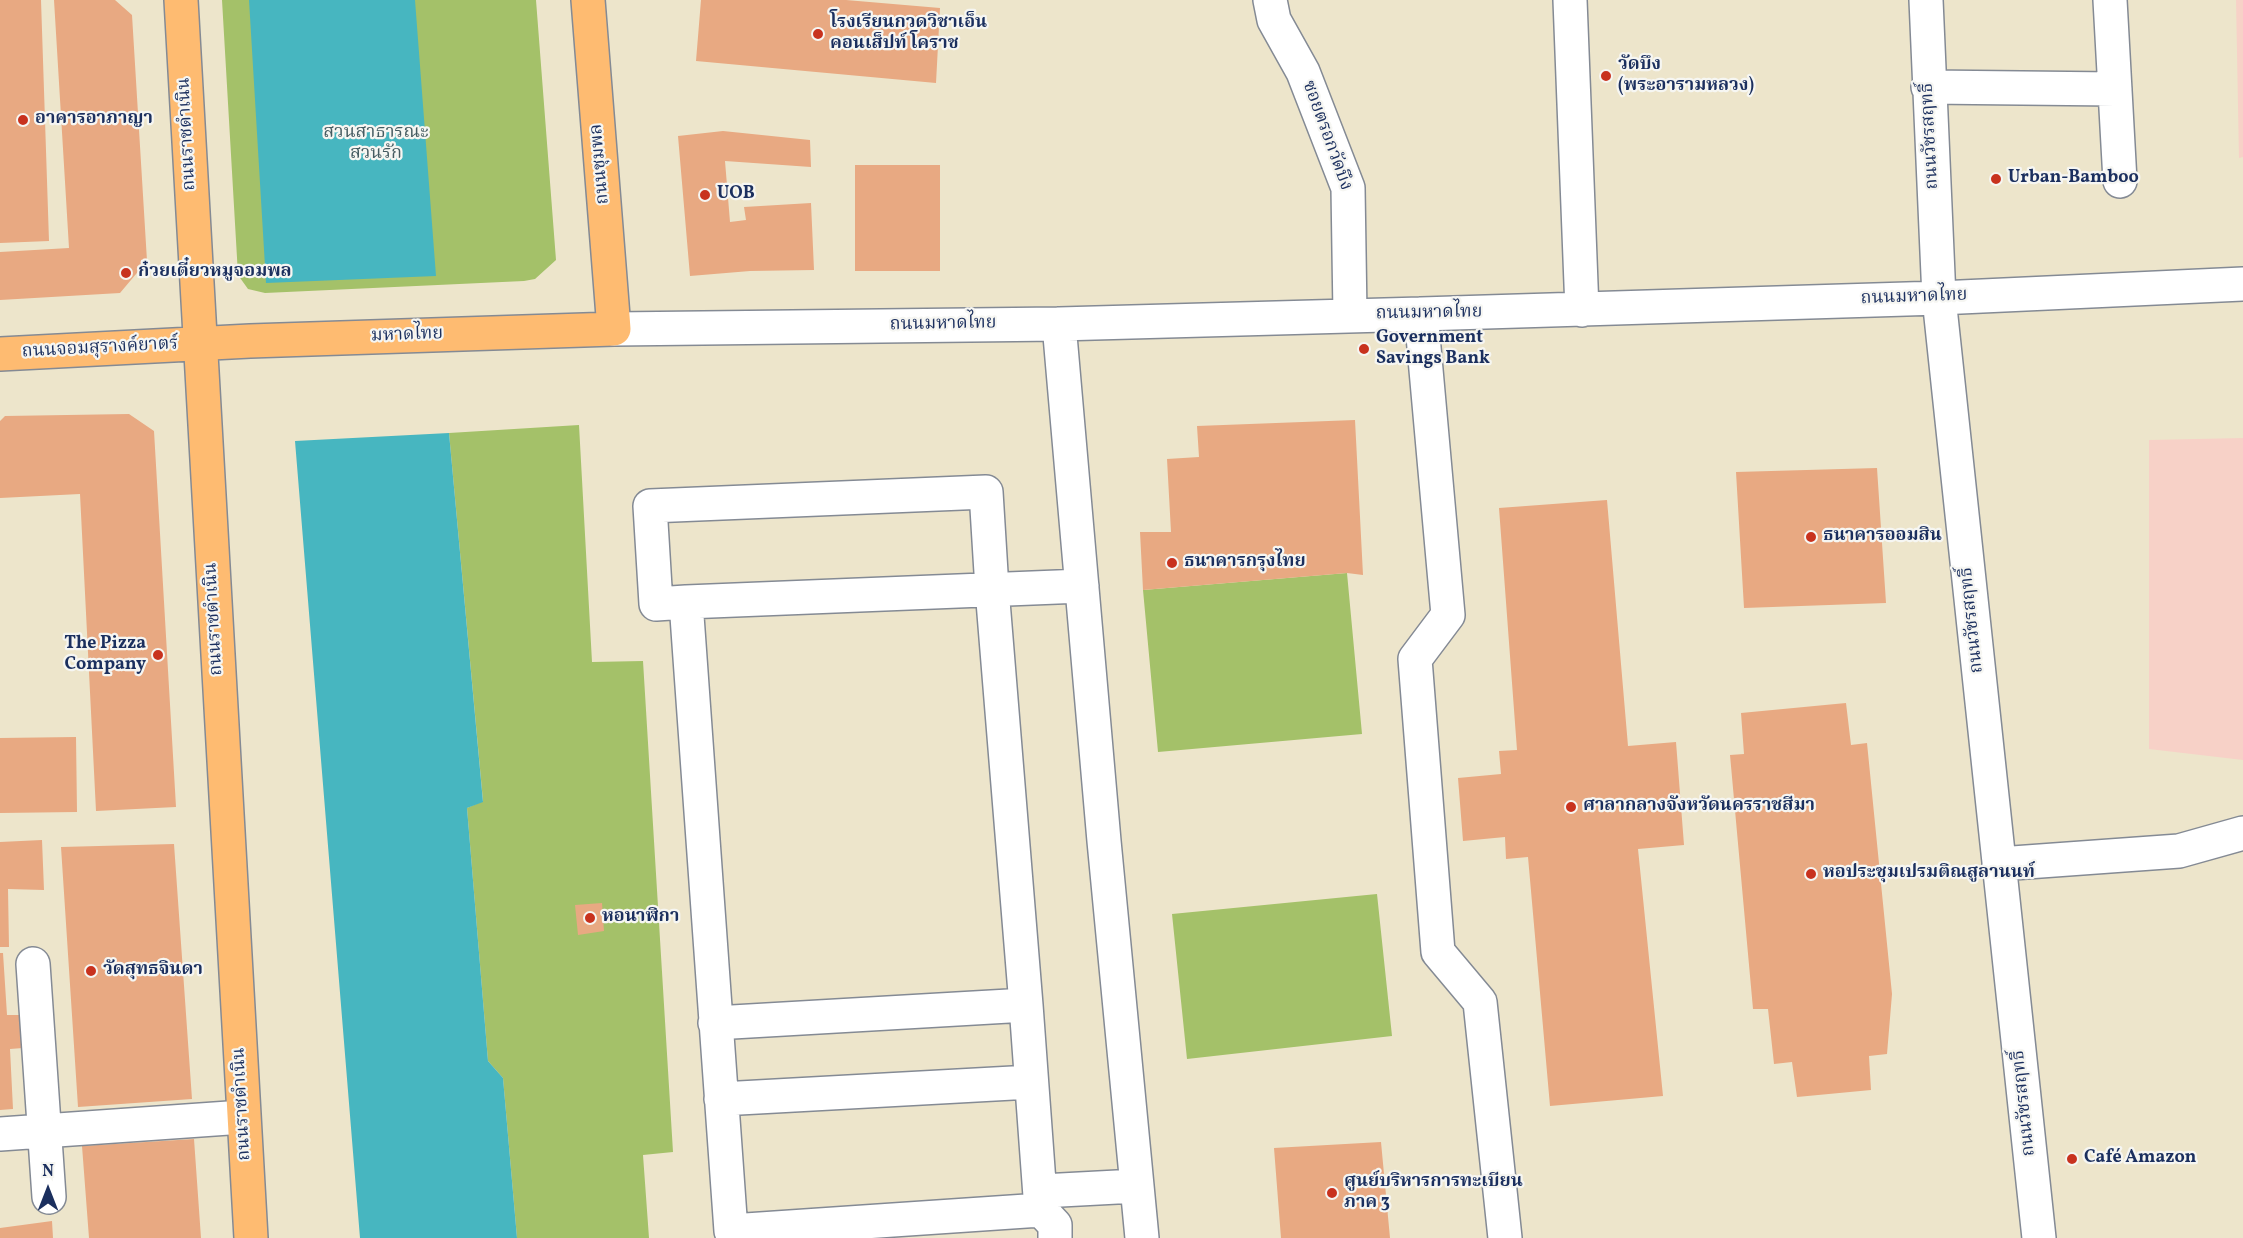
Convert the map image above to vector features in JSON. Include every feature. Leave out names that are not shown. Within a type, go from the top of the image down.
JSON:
[{"type":"main road","name":"ถนนราชดำเนิน","points":[[181,0],[251,1238]]},
{"type":"main road","name":"ถนนชุมพล","points":[[588,0],[614,329]]},
{"type":"main road","name":"มหาดไทย","points":[[199,345],[250,341],[614,329]]},
{"type":"main road","name":"ถนนจอมสุรางค์ยาตร์","points":[[0,354],[199,345]]},
{"type":"street","name":"ซอยตรอกวัดบึง","points":[[1270,0],[1274,20],[1303,72],[1348,188],[1350,315]]},
{"type":"street","points":[[1570,0],[1582,310]]},
{"type":"street","name":"ถนนวัชรสฤทธิ์","points":[[1926,0],[1928,87],[1940,298],[2039,1238]]},
{"type":"street","points":[[2110,0],[2120,181]]},
{"type":"street","points":[[1928,87],[2115,89]]},
{"type":"street","name":"ถนนมหาดไทย","points":[[614,329],[1059,324],[1582,310],[1940,298],[2243,284]]},
{"type":"street","points":[[1421,314],[1448,615],[1415,659],[1437,952],[1480,1002],[1505,1238]]},
{"type":"street","points":[[1059,324],[1142,1238]]},
{"type":"street","points":[[1046,1213],[1031,1082],[992,589],[986,492],[650,506],[656,604],[992,589],[1082,586]]},
{"type":"street","points":[[686,602],[721,1099],[723,1234],[1046,1213],[1136,1186]]},
{"type":"street","points":[[1999,864],[2179,851],[2243,833]]},
{"type":"street","points":[[33,964],[50,1197]]},
{"type":"street","points":[[715,1023],[1026,1005]]},
{"type":"street","points":[[721,1099],[1031,1082]]},
{"type":"street","points":[[0,1134],[243,1117]]},
{"type":"shaded area","points":[[2236,0],[2243,0],[2243,157],[2239,158]]},
{"type":"shaded area","points":[[2243,438],[2243,760],[2149,749],[2149,440]]},
{"type":"green space","name":"สวนสาธารณะ สวนรัก","points":[[222,0],[536,0],[556,260],[535,279],[524,281],[265,293],[248,289],[238,275]]},
{"type":"green space","points":[[579,425],[592,662],[643,661],[673,1152],[643,1155],[649,1238],[517,1238],[503,1078],[488,1061],[467,808],[483,801],[449,433]]},
{"type":"green space","points":[[1347,573],[1362,734],[1158,752],[1143,590]]},
{"type":"green space","points":[[1377,894],[1392,1036],[1187,1059],[1172,914]]},
{"type":"water","points":[[249,0],[415,0],[436,276],[266,283]]},
{"type":"water","points":[[449,433],[483,802],[467,808],[488,1061],[503,1078],[517,1238],[360,1238],[295,441]]},
{"type":"building","name":"อาคารอาภาญา","points":[[0,0],[41,0],[49,241],[0,243]]},
{"type":"building","points":[[54,0],[115,0],[132,15],[147,261],[120,293],[0,300],[0,252],[69,248]]},
{"type":"building","name":"โรงเรียนกวดวิชาเอ็น คอนเส็ปท์ โคราช","points":[[701,0],[846,0],[940,8],[936,83],[696,61]]},
{"type":"building","name":"UOB","points":[[723,131],[810,140],[811,167],[725,161],[730,222],[746,220],[744,207],[811,203],[814,270],[750,271],[690,276],[678,136]]},
{"type":"building","points":[[855,165],[940,165],[940,271],[855,271]]},
{"type":"building","points":[[129,414],[154,431],[176,807],[96,811],[80,494],[0,498],[0,421],[5,416]]},
{"type":"building","points":[[1355,420],[1363,575],[1347,573],[1143,590],[1140,532],[1171,532],[1167,459],[1199,457],[1197,426]]},
{"type":"building","name":"ธนาคารออมสิน","points":[[1877,468],[1886,603],[1744,608],[1736,472]]},
{"type":"building","name":"ศาลากลางจังหวัดนครราชสีมา","points":[[1607,500],[1628,746],[1676,742],[1684,845],[1638,849],[1663,1096],[1550,1106],[1528,857],[1506,859],[1505,837],[1463,841],[1458,778],[1501,774],[1499,751],[1517,750],[1499,508]]},
{"type":"building","name":"หอประชุมเปรมติณสูลานนท์","points":[[1846,703],[1851,745],[1867,743],[1892,994],[1887,1054],[1869,1056],[1871,1090],[1797,1097],[1792,1062],[1774,1064],[1768,1009],[1753,1009],[1730,755],[1744,754],[1741,713]]},
{"type":"building","points":[[76,737],[77,812],[0,813],[0,738]]},
{"type":"building","points":[[42,840],[44,890],[8,889],[9,947],[0,947],[0,842]]},
{"type":"building","points":[[174,844],[192,1099],[78,1107],[61,847]]},
{"type":"building","name":"หอนาฬิกา","points":[[602,903],[604,931],[578,935],[575,905]]},
{"type":"building","points":[[0,953],[3,953],[7,1015],[22,1015],[23,1048],[10,1049],[13,1109],[0,1110]]},
{"type":"building","points":[[194,1139],[201,1238],[89,1238],[82,1146]]},
{"type":"building","name":"ศูนย์บริหารการทะเบียน ภาค 3","points":[[1381,1142],[1390,1238],[1281,1238],[1274,1148]]},
{"type":"building","points":[[52,1221],[53,1238],[0,1238],[0,1228]]},
{"type":"place","name":"โรงเรียนกวดวิชาเอ็น คอนเส็ปท์ โคราช","points":[[818,34]]},
{"type":"place","name":"วัดบึง (พระอารามหลวง)","points":[[1606,76]]},
{"type":"place","name":"อาคารอาภาญา","points":[[23,120]]},
{"type":"place","name":"Urban-Bamboo","points":[[1996,179]]},
{"type":"place","name":"UOB","points":[[705,195]]},
{"type":"place","name":"ก๋วยเตี๋ยวหมูจอมพล","points":[[126,273]]},
{"type":"place","name":"Government Savings Bank","points":[[1364,349]]},
{"type":"place","name":"ธนาคารออมสิน","points":[[1811,537]]},
{"type":"place","name":"ธนาคารกรุงไทย","points":[[1172,563]]},
{"type":"place","name":"The Pizza Company","points":[[158,655]]},
{"type":"place","name":"ศาลากลางจังหวัดนครราชสีมา","points":[[1571,807]]},
{"type":"place","name":"หอประชุมเปรมติณสูลานนท์","points":[[1811,874]]},
{"type":"place","name":"หอนาฬิกา","points":[[590,918]]},
{"type":"place","name":"วัดสุทธจินดา","points":[[91,971]]},
{"type":"place","name":"Café Amazon","points":[[2072,1159]]},
{"type":"place","name":"ศูนย์บริหารการทะเบียน ภาค 3","points":[[1332,1193]]}]
